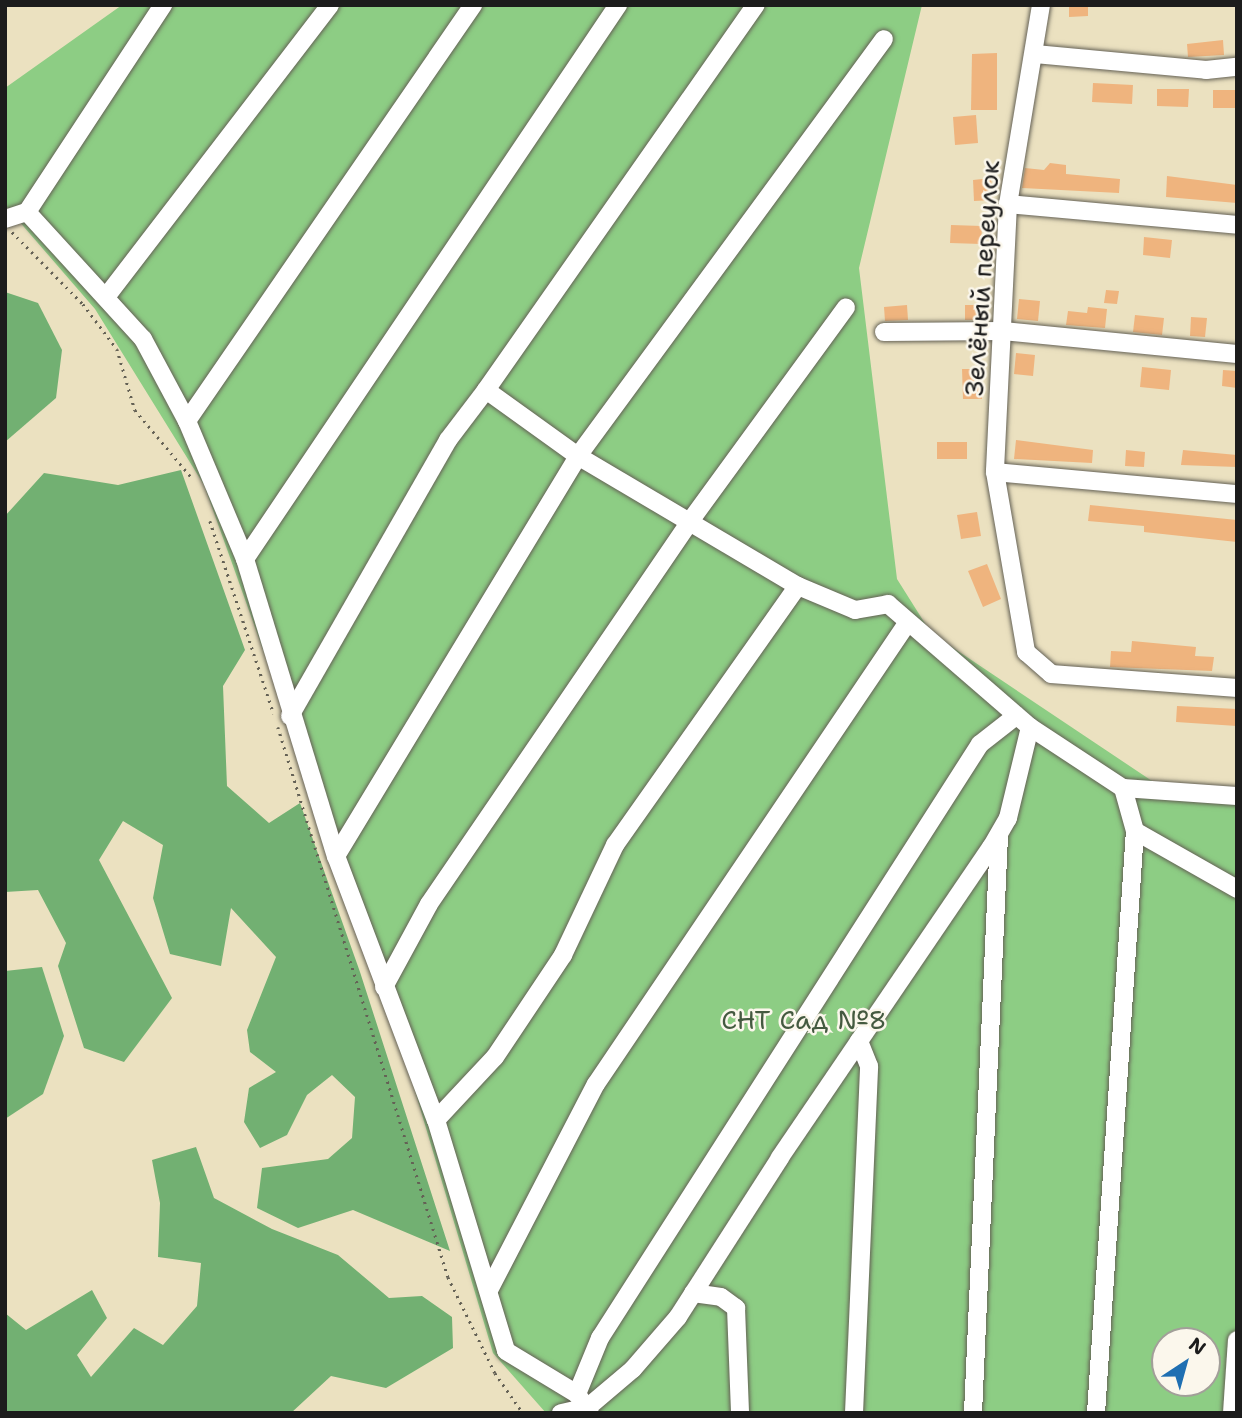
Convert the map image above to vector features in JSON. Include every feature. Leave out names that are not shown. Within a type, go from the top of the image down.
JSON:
[{"type":"street","points":[[5,219],[27,212],[163,5]]},
{"type":"street","points":[[106,297],[330,5]]},
{"type":"street","points":[[187,421],[472,5]]},
{"type":"street","points":[[245,559],[618,5]]},
{"type":"street","points":[[290,716],[449,440],[757,5]]},
{"type":"street","name":"Зелёный переулок","points":[[1041,5],[1008,204],[995,472],[1026,652],[1051,674],[1237,688]]},
{"type":"street","points":[[335,856],[578,456],[884,39]]},
{"type":"street","points":[[1035,54],[1206,70],[1237,67]]},
{"type":"street","points":[[1008,204],[1237,225]]},
{"type":"street","points":[[27,212],[143,339],[187,421],[245,559],[290,716],[335,856],[436,1120],[506,1351],[585,1405]]},
{"type":"street","points":[[384,987],[429,904],[688,524],[846,307]]},
{"type":"street","points":[[884,332],[1003,331],[1237,354]]},
{"type":"street","points":[[486,390],[578,456],[688,524],[798,586],[855,610],[888,604],[1023,721],[1123,788],[1237,796]]},
{"type":"street","points":[[995,472],[1237,494]]},
{"type":"street","points":[[436,1120],[495,1057],[563,955],[615,845],[798,586]]},
{"type":"street","points":[[489,1290],[596,1084],[908,622]]},
{"type":"street","points":[[561,1413],[585,1405],[633,1369],[693,1293],[999,834],[1008,818],[1023,721]]},
{"type":"street","points":[[585,1405],[600,1338],[980,744],[1023,721]]},
{"type":"street","points":[[1097,1413],[1135,831],[1123,788]]},
{"type":"street","points":[[1135,831],[1237,888]]},
{"type":"street","points":[[973,1413],[999,834]]},
{"type":"street","points":[[854,1413],[869,1066],[859,1041]]},
{"type":"street","points":[[693,1293],[721,1297],[736,1308],[740,1413]]},
{"type":"street","points":[[1232,1413],[1237,1340]]},
{"type":"path","points":[[5,225],[83,304],[117,349],[135,410],[196,484]]},
{"type":"path","points":[[210,520],[448,1277],[495,1373],[523,1413]]},
{"type":"green space","name":"СНТ Сад №8","points":[[122,5],[922,5],[859,268],[897,579],[931,633],[1161,787],[1237,792],[1237,1413],[546,1413],[493,1353],[384,987],[204,485],[95,309],[5,205],[5,88]]},
{"type":"green space","points":[[5,292],[38,303],[62,350],[56,398],[5,442]]},
{"type":"green space","points":[[181,470],[245,650],[223,686],[227,786],[269,823],[300,803],[360,972],[450,1251],[353,1210],[298,1228],[257,1208],[262,1168],[328,1159],[352,1138],[355,1097],[332,1075],[307,1095],[287,1135],[260,1148],[244,1122],[249,1088],[276,1072],[250,1052],[247,1030],[276,957],[231,908],[221,966],[170,954],[153,898],[163,845],[123,821],[99,860],[172,998],[124,1062],[84,1048],[58,966],[66,943],[38,890],[5,892],[5,516],[44,473],[118,485]]},
{"type":"green space","points":[[42,967],[64,1036],[43,1094],[5,1119],[5,971]]},
{"type":"green space","points":[[196,1147],[214,1198],[272,1229],[338,1255],[389,1298],[422,1296],[452,1317],[453,1348],[386,1388],[331,1376],[291,1413],[5,1413],[5,1313],[26,1330],[92,1290],[107,1318],[77,1355],[91,1377],[134,1328],[163,1345],[197,1306],[201,1263],[158,1257],[160,1203],[152,1160]]},
{"type":"building","points":[[1069,5],[1088,5],[1088,16],[1069,17]]},
{"type":"building","points":[[1223,40],[1224,55],[1188,57],[1187,44]]},
{"type":"building","points":[[997,53],[997,110],[971,110],[972,54]]},
{"type":"building","points":[[1093,83],[1133,85],[1132,104],[1092,102]]},
{"type":"building","points":[[1157,89],[1189,89],[1188,107],[1157,106]]},
{"type":"building","points":[[1213,90],[1237,90],[1237,108],[1213,108]]},
{"type":"building","points":[[976,115],[978,143],[955,145],[953,117]]},
{"type":"building","points":[[1050,163],[1066,165],[1066,174],[1120,179],[1119,193],[1022,188],[1025,168],[1044,170]]},
{"type":"building","points":[[1167,176],[1237,185],[1237,203],[1166,197]]},
{"type":"building","points":[[991,178],[993,200],[974,201],[973,180]]},
{"type":"building","points":[[951,225],[982,226],[981,244],[950,243]]},
{"type":"building","points":[[1144,237],[1172,240],[1170,258],[1143,255]]},
{"type":"building","points":[[1106,290],[1119,291],[1117,304],[1104,303]]},
{"type":"building","points":[[1019,299],[1040,301],[1038,321],[1017,319]]},
{"type":"building","points":[[907,305],[908,320],[885,321],[884,307]]},
{"type":"building","points":[[965,305],[982,305],[982,320],[965,320]]},
{"type":"building","points":[[1088,307],[1107,309],[1105,328],[1066,325],[1068,311],[1087,313]]},
{"type":"building","points":[[1135,315],[1164,318],[1162,335],[1133,332]]},
{"type":"building","points":[[1191,317],[1207,318],[1205,337],[1190,336]]},
{"type":"building","points":[[1016,353],[1035,355],[1033,376],[1014,374]]},
{"type":"building","points":[[1142,367],[1171,370],[1169,390],[1140,387]]},
{"type":"building","points":[[962,369],[981,369],[982,399],[963,399]]},
{"type":"building","points":[[1223,370],[1237,371],[1237,388],[1222,386]]},
{"type":"building","points":[[1016,440],[1093,450],[1092,463],[1014,459]]},
{"type":"building","points":[[937,442],[967,442],[967,459],[937,459]]},
{"type":"building","points":[[1126,450],[1145,452],[1144,467],[1125,466]]},
{"type":"building","points":[[1183,450],[1237,455],[1237,467],[1181,465]]},
{"type":"building","points":[[1090,505],[1237,520],[1237,542],[1144,532],[1144,526],[1088,521]]},
{"type":"building","points":[[977,512],[981,536],[961,539],[957,515]]},
{"type":"building","points":[[987,564],[1001,599],[983,607],[968,571]]},
{"type":"building","points":[[1132,641],[1196,647],[1195,656],[1214,657],[1212,671],[1110,667],[1111,651],[1131,652]]},
{"type":"building","points":[[1177,706],[1237,709],[1237,726],[1176,722]]}]
